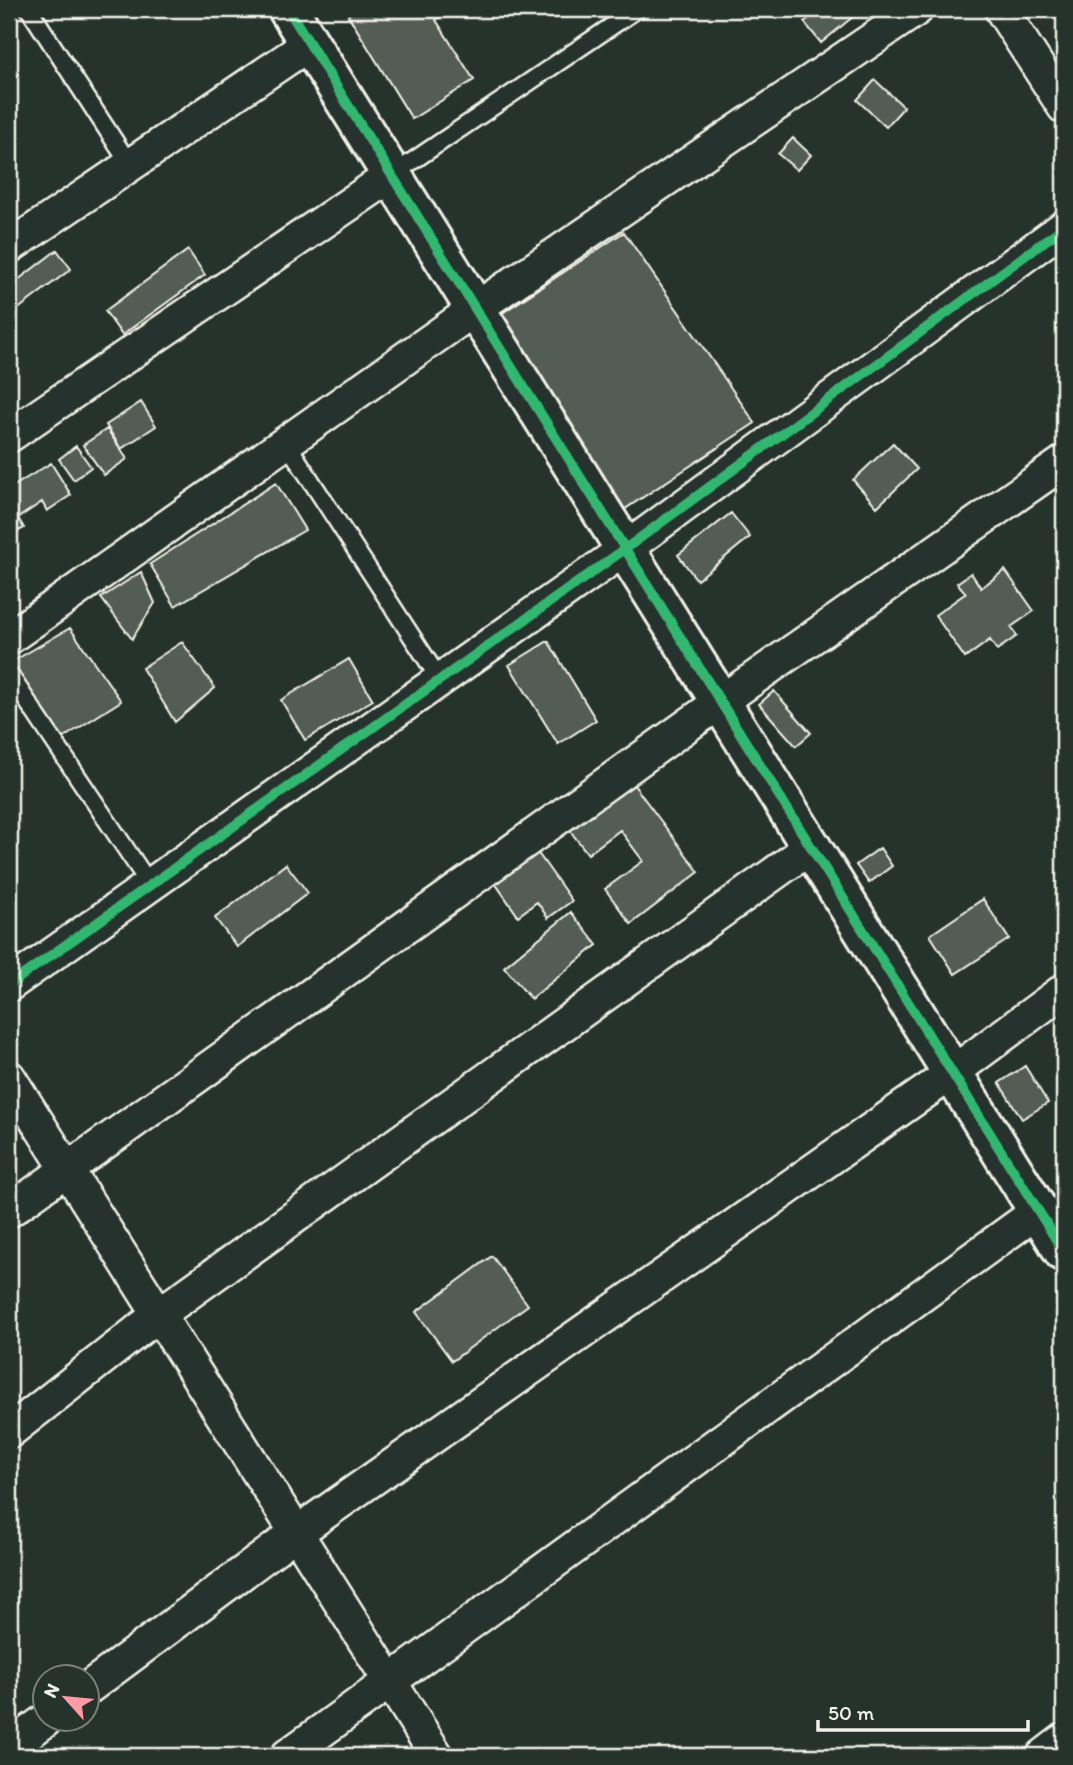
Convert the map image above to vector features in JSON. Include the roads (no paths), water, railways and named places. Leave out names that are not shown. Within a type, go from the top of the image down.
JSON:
[{"type":"street","points":[[9,638],[475,309],[917,9]]},
{"type":"street","points":[[1001,9],[1064,107]]},
{"type":"street","points":[[290,10],[1064,1252]]},
{"type":"street","points":[[9,247],[309,44]]},
{"type":"street","points":[[9,436],[391,176]]},
{"type":"street","points":[[9,985],[625,549],[1064,227]]},
{"type":"street","points":[[9,1211],[720,702],[1064,462]]},
{"type":"street","points":[[9,1432],[158,1315],[811,847]]},
{"type":"street","points":[[102,1678],[296,1533],[952,1073],[1064,990]]},
{"type":"street","points":[[9,1077],[437,1756]]},
{"type":"street","points":[[287,1756],[1038,1211]]},
{"type":"street","points":[[9,1747],[32,1730]]},
{"type":"street","points":[[1043,1756],[1064,1741]]},
{"type":"lane","points":[[29,9],[130,165]]},
{"type":"lane","points":[[391,176],[637,9]]},
{"type":"lane","points":[[286,442],[440,680]]},
{"type":"lane","points":[[9,674],[150,885]]}]
